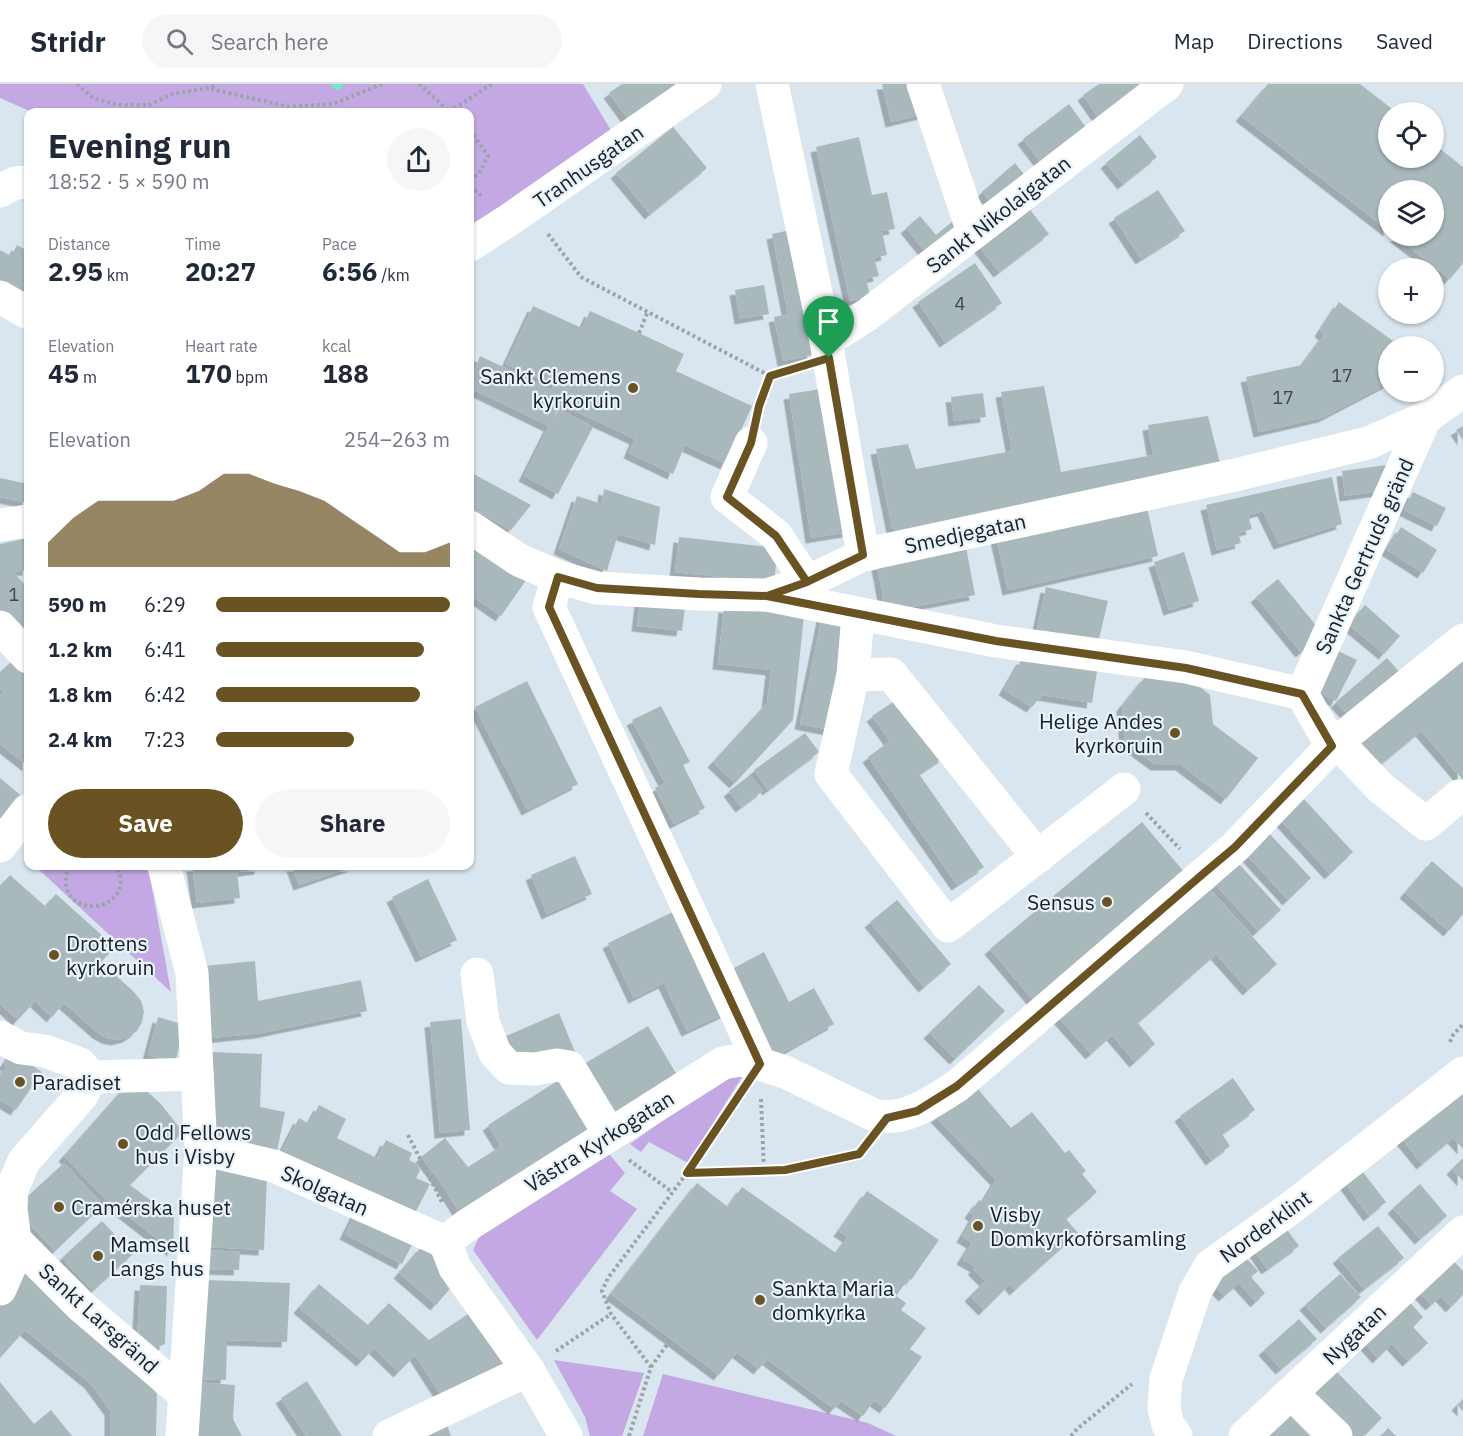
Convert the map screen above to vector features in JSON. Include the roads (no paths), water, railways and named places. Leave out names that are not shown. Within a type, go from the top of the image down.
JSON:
[{"type":"street","name":"Tranhusgatan","points":[[474,242],[705,84]]},
{"type":"street","points":[[772,84],[828,350],[863,555]]},
{"type":"street","points":[[923,84],[973,232]]},
{"type":"street","name":"Sankt Nikolaigatan","points":[[828,350],[867,315],[1167,84]]},
{"type":"street","points":[[0,191],[15,183],[24,182]]},
{"type":"street","points":[[0,297],[24,311]]},
{"type":"street","name":"Smedjegatan","points":[[474,530],[519,560],[558,577],[597,588],[767,596],[807,582],[863,555],[1235,475],[1368,443],[1425,418],[1463,391]]},
{"type":"street","name":"Sankta Gertruds gränd","points":[[1302,694],[1425,418]]},
{"type":"street","points":[[751,443],[727,497],[776,536],[807,582]]},
{"type":"street","points":[[0,525],[24,522]]},
{"type":"street","points":[[558,577],[549,607],[760,1064]]},
{"type":"street","points":[[767,596],[996,641],[1186,668],[1302,694],[1335,744],[1381,788],[1426,824],[1459,796]]},
{"type":"street","points":[[858,615],[853,675],[831,774],[948,926],[1124,789]]},
{"type":"street","points":[[0,627],[24,653]]},
{"type":"street","points":[[1335,744],[1463,640]]},
{"type":"street","points":[[853,675],[891,674],[1038,857]]},
{"type":"street","name":"Västra Kyrkogatan","points":[[445,1242],[466,1226],[618,1147],[723,1063],[740,1060],[785,1072],[874,1115],[887,1118],[917,1111],[957,1086],[1235,847],[1335,744]]},
{"type":"street","points":[[0,846],[24,815]]},
{"type":"street","points":[[165,870],[192,973],[201,1149],[182,1436]]},
{"type":"street","points":[[477,974],[483,1022],[495,1053],[509,1068],[535,1069],[557,1065],[569,1067],[618,1147]]},
{"type":"street","points":[[0,1037],[21,1048],[45,1051],[80,1064],[91,1077]]},
{"type":"street","name":"Norderklint","points":[[1176,1436],[1168,1425],[1164,1408],[1166,1379],[1195,1292],[1210,1266],[1292,1207],[1463,1073]]},
{"type":"street","points":[[91,1077],[197,1074]]},
{"type":"street","points":[[0,1289],[11,1264],[15,1240],[11,1209],[12,1189],[24,1161],[82,1095],[91,1077]]},
{"type":"street","name":"Skolgatan","points":[[201,1149],[274,1166],[445,1242]]},
{"type":"street","name":"Nygatan","points":[[1245,1436],[1463,1232]]},
{"type":"street","name":"Sankt Larsgränd","points":[[15,1240],[82,1307],[184,1394]]},
{"type":"street","points":[[445,1242],[455,1268],[528,1370],[566,1436]]},
{"type":"street","points":[[389,1436],[528,1370]]},
{"type":"street","points":[[1291,1393],[1336,1436]]},
{"type":"place","name":"Sankt Clemens kyrkoruin","points":[[633,388]]},
{"type":"place","name":"Helige Andes kyrkoruin","points":[[1175,733]]},
{"type":"place","name":"Sensus","points":[[1107,902]]},
{"type":"place","name":"Drottens kyrkoruin","points":[[54,955]]},
{"type":"place","name":"Paradiset","points":[[20,1082]]},
{"type":"place","name":"Odd Fellows hus i Visby","points":[[123,1144]]},
{"type":"place","name":"Cramérska huset","points":[[59,1207]]},
{"type":"place","name":"Visby Domkyrkoförsamling","points":[[978,1226]]},
{"type":"place","name":"Mamsell Langs hus","points":[[98,1256]]},
{"type":"place","name":"Sankta Maria domkyrka","points":[[760,1300]]}]
